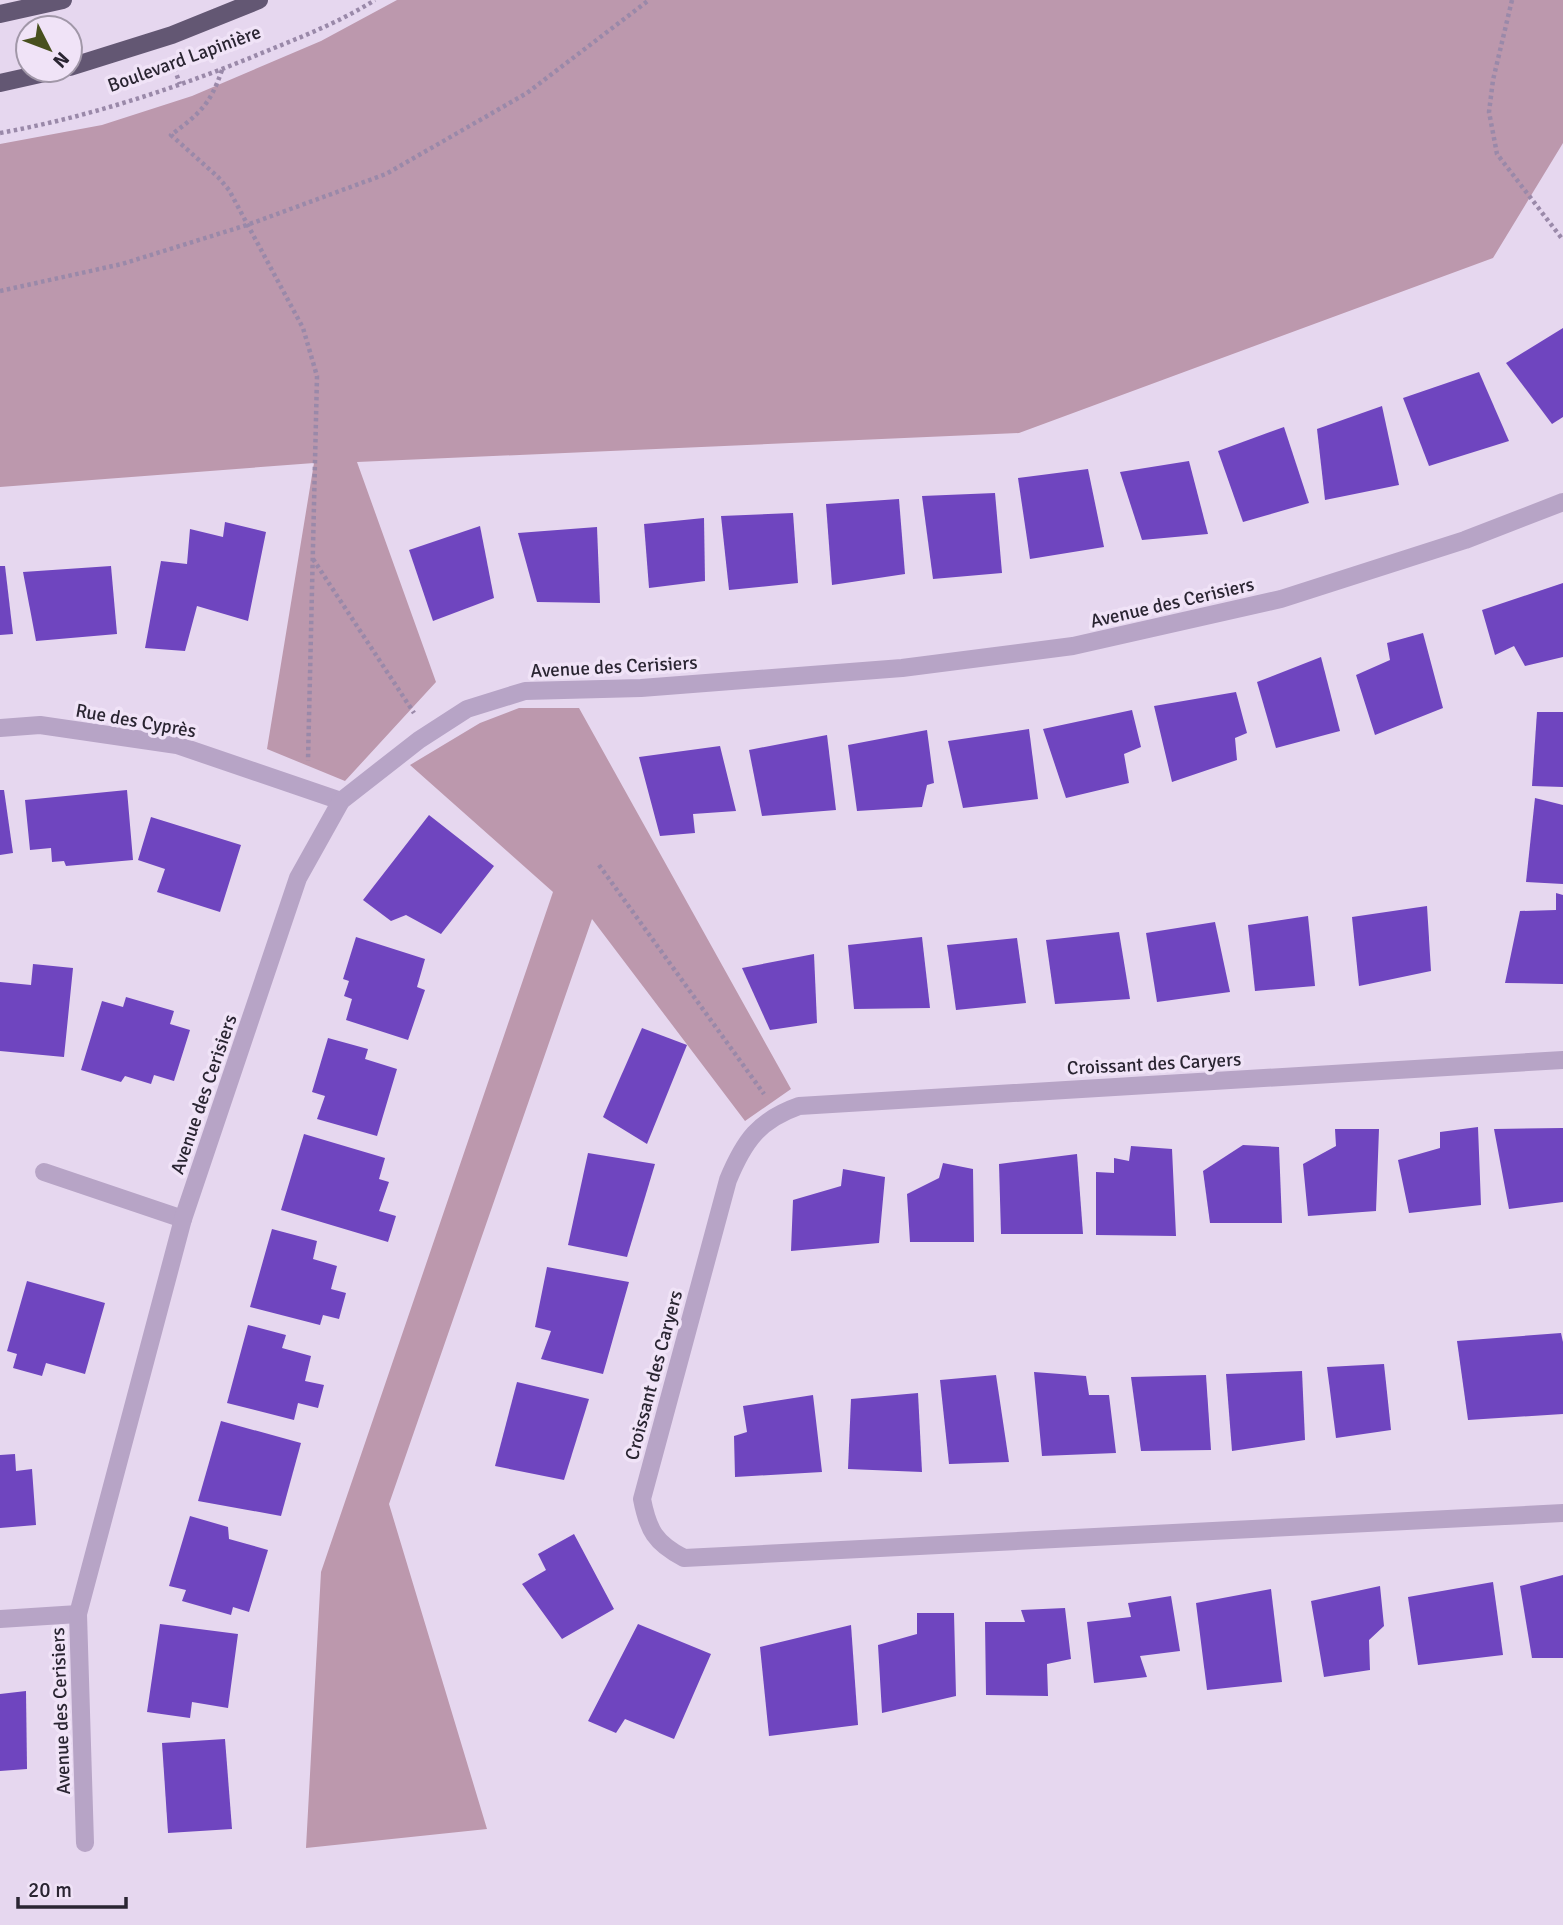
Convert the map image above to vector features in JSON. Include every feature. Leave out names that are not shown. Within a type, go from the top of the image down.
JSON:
[{"type":"main road","points":[[0,14],[64,0]]},
{"type":"main road","name":"Boulevard Lapinière","points":[[84,63],[172,35],[224,7],[259,0]]},
{"type":"street","name":"Avenue des Cerisiers","points":[[85,1843],[78,1614],[183,1219],[298,878],[341,801],[427,734],[467,709],[525,691],[641,688],[902,668],[1073,646],[1281,599],[1465,540],[1563,502]]},
{"type":"street","name":"Rue des Cyprès","points":[[0,728],[40,725],[177,745],[341,801]]},
{"type":"street","name":"Croissant des Caryers","points":[[1563,1060],[799,1106],[778,1113],[756,1131],[739,1153],[728,1180],[642,1499],[647,1524],[665,1548],[684,1558],[1563,1513]]},
{"type":"street","points":[[44,1172],[183,1219]]},
{"type":"street","points":[[0,1619],[78,1614]]},
{"type":"path","name":"Boulevard Lapinière","points":[[0,133],[106,108],[222,70],[321,29],[375,0]]},
{"type":"path","points":[[0,290],[122,264],[247,225],[386,174],[527,93],[649,0]]},
{"type":"path","points":[[1512,0],[1493,80],[1489,112],[1497,154],[1563,240]]},
{"type":"path","points":[[222,70],[209,102],[171,135],[229,190],[303,328],[317,376],[307,789]]},
{"type":"path","points":[[313,559],[427,734]]},
{"type":"path","points":[[599,865],[778,1113]]},
{"type":"shaded area","points":[[397,0],[1563,0],[1563,143],[1493,258],[1019,433],[357,462],[436,682],[345,781],[267,749],[314,463],[0,487],[0,144],[102,125],[192,96],[321,41]]},
{"type":"shaded area","points":[[519,708],[579,708],[791,1089],[745,1121],[592,919],[389,1504],[487,1829],[306,1848],[321,1572],[553,892],[410,765],[480,723]]},
{"type":"building","points":[[1563,328],[1563,417],[1552,424],[1506,363]]},
{"type":"building","points":[[1479,372],[1509,441],[1429,466],[1403,398]]},
{"type":"building","points":[[1382,406],[1399,485],[1325,500],[1317,429]]},
{"type":"building","points":[[1284,427],[1309,503],[1243,522],[1218,451]]},
{"type":"building","points":[[1189,461],[1208,534],[1142,540],[1120,472]]},
{"type":"building","points":[[1088,469],[1104,547],[1030,559],[1018,478]]},
{"type":"building","points":[[995,493],[1002,573],[933,579],[922,496]]},
{"type":"building","points":[[899,499],[905,574],[832,585],[826,504]]},
{"type":"building","points":[[793,513],[798,583],[729,590],[721,516]]},
{"type":"building","points":[[704,518],[705,581],[649,588],[644,524]]},
{"type":"building","points":[[225,522],[266,532],[248,621],[197,606],[185,651],[145,648],[161,561],[187,564],[190,529],[223,537]]},
{"type":"building","points":[[480,526],[494,598],[433,621],[409,550]]},
{"type":"building","points":[[597,527],[600,603],[537,602],[518,533]]},
{"type":"building","points":[[0,566],[5,566],[13,634],[0,635]]},
{"type":"building","points":[[111,566],[117,634],[36,641],[23,572]]},
{"type":"building","points":[[1563,583],[1563,657],[1525,666],[1514,646],[1495,655],[1482,610]]},
{"type":"building","points":[[1423,633],[1443,708],[1375,735],[1356,675],[1390,660],[1387,643]]},
{"type":"building","points":[[1321,657],[1340,731],[1276,748],[1257,682]]},
{"type":"building","points":[[1236,692],[1247,733],[1235,738],[1237,760],[1172,782],[1154,706]]},
{"type":"building","points":[[1132,710],[1141,747],[1124,754],[1129,783],[1066,798],[1043,729]]},
{"type":"building","points":[[1537,712],[1563,712],[1563,787],[1532,786]]},
{"type":"building","points":[[1029,729],[1038,799],[963,808],[948,741]]},
{"type":"building","points":[[927,730],[934,783],[927,785],[922,807],[857,811],[848,745]]},
{"type":"building","points":[[827,735],[836,810],[762,816],[749,750]]},
{"type":"building","points":[[720,746],[736,811],[693,814],[695,833],[660,836],[639,757]]},
{"type":"building","points":[[0,790],[4,790],[13,853],[0,855]]},
{"type":"building","points":[[127,790],[133,860],[66,866],[64,861],[52,862],[51,848],[30,850],[25,800]]},
{"type":"building","points":[[1535,798],[1563,805],[1563,884],[1526,882]]},
{"type":"building","points":[[429,815],[494,866],[441,934],[406,915],[391,921],[363,900]]},
{"type":"building","points":[[151,817],[241,845],[220,912],[157,892],[165,869],[138,860]]},
{"type":"building","points":[[1556,893],[1563,895],[1563,984],[1505,983],[1520,911],[1556,910]]},
{"type":"building","points":[[1427,906],[1431,971],[1359,986],[1352,917]]},
{"type":"building","points":[[1308,916],[1315,986],[1255,991],[1248,925]]},
{"type":"building","points":[[1215,922],[1230,992],[1157,1002],[1146,933]]},
{"type":"building","points":[[1119,932],[1130,999],[1055,1004],[1046,940]]},
{"type":"building","points":[[356,937],[425,959],[417,987],[425,990],[408,1040],[346,1020],[352,999],[344,996],[349,981],[343,979]]},
{"type":"building","points":[[922,937],[930,1008],[854,1009],[848,945]]},
{"type":"building","points":[[1017,938],[1026,1003],[956,1010],[947,945]]},
{"type":"building","points":[[814,954],[817,1023],[770,1030],[742,968]]},
{"type":"building","points":[[33,964],[73,968],[64,1057],[0,1051],[0,982],[31,985]]},
{"type":"building","points":[[126,997],[174,1011],[170,1024],[190,1030],[174,1081],[154,1075],[151,1084],[125,1076],[121,1082],[81,1070],[102,1001],[123,1007]]},
{"type":"building","points":[[642,1028],[687,1045],[647,1144],[603,1117]]},
{"type":"building","points":[[328,1038],[368,1049],[365,1059],[397,1069],[377,1136],[317,1119],[325,1096],[312,1092]]},
{"type":"building","points":[[1478,1127],[1481,1205],[1409,1213],[1398,1160],[1440,1148],[1440,1132]]},
{"type":"building","points":[[1563,1128],[1563,1202],[1509,1209],[1494,1129]]},
{"type":"building","points":[[1335,1129],[1379,1129],[1376,1211],[1308,1216],[1303,1164],[1336,1146]]},
{"type":"building","points":[[304,1134],[385,1158],[379,1179],[389,1182],[379,1211],[396,1216],[388,1242],[281,1210]]},
{"type":"building","points":[[1243,1145],[1279,1147],[1282,1223],[1210,1223],[1203,1171]]},
{"type":"building","points":[[1131,1146],[1172,1149],[1176,1236],[1096,1235],[1096,1172],[1114,1173],[1114,1158],[1129,1161]]},
{"type":"building","points":[[588,1153],[655,1164],[627,1257],[568,1245]]},
{"type":"building","points":[[1077,1154],[1083,1234],[1001,1234],[999,1164]]},
{"type":"building","points":[[943,1163],[973,1169],[974,1242],[910,1242],[907,1194],[939,1178]]},
{"type":"building","points":[[843,1169],[885,1177],[879,1243],[791,1251],[793,1200],[841,1186]]},
{"type":"building","points":[[272,1229],[317,1241],[313,1259],[337,1266],[331,1289],[346,1293],[339,1319],[323,1315],[320,1325],[250,1307]]},
{"type":"building","points":[[547,1267],[629,1282],[603,1374],[541,1359],[551,1331],[535,1327]]},
{"type":"building","points":[[27,1281],[105,1303],[85,1374],[46,1363],[42,1376],[13,1368],[17,1354],[7,1351]]},
{"type":"building","points":[[248,1325],[286,1335],[282,1348],[311,1356],[305,1381],[324,1385],[318,1408],[298,1403],[294,1420],[227,1403]]},
{"type":"building","points":[[1561,1333],[1563,1414],[1468,1420],[1457,1341]]},
{"type":"building","points":[[1384,1364],[1391,1430],[1336,1438],[1327,1367]]},
{"type":"building","points":[[1302,1371],[1305,1440],[1232,1451],[1226,1374]]},
{"type":"building","points":[[1034,1372],[1086,1376],[1089,1395],[1109,1395],[1116,1453],[1042,1456]]},
{"type":"building","points":[[996,1375],[1009,1462],[949,1464],[940,1380]]},
{"type":"building","points":[[1206,1375],[1211,1450],[1141,1451],[1131,1377]]},
{"type":"building","points":[[517,1382],[589,1399],[564,1480],[495,1466]]},
{"type":"building","points":[[918,1393],[922,1472],[848,1469],[851,1399]]},
{"type":"building","points":[[813,1395],[822,1472],[735,1477],[734,1436],[747,1432],[743,1406]]},
{"type":"building","points":[[221,1421],[301,1443],[281,1516],[198,1501]]},
{"type":"building","points":[[15,1454],[16,1471],[32,1469],[36,1525],[0,1528],[0,1455]]},
{"type":"building","points":[[190,1516],[228,1527],[229,1539],[268,1550],[249,1612],[233,1607],[231,1615],[182,1601],[186,1590],[169,1586]]},
{"type":"building","points":[[574,1534],[614,1609],[562,1639],[522,1584],[546,1570],[538,1554]]},
{"type":"building","points":[[1563,1575],[1563,1658],[1532,1658],[1520,1586]]},
{"type":"building","points":[[1493,1582],[1503,1655],[1418,1665],[1408,1597]]},
{"type":"building","points":[[1380,1586],[1384,1626],[1369,1640],[1370,1670],[1324,1677],[1311,1601]]},
{"type":"building","points":[[1271,1589],[1282,1682],[1207,1690],[1196,1603]]},
{"type":"building","points":[[1171,1596],[1180,1651],[1140,1656],[1147,1677],[1094,1683],[1087,1622],[1131,1617],[1128,1603]]},
{"type":"building","points":[[1065,1608],[1071,1659],[1047,1664],[1048,1696],[986,1695],[985,1622],[1025,1622],[1021,1610]]},
{"type":"building","points":[[917,1613],[954,1613],[956,1696],[882,1713],[878,1645],[917,1634]]},
{"type":"building","points":[[160,1624],[238,1634],[228,1708],[192,1702],[190,1718],[147,1712]]},
{"type":"building","points":[[638,1624],[711,1654],[674,1739],[625,1719],[616,1733],[588,1721]]},
{"type":"building","points":[[851,1625],[858,1725],[769,1736],[760,1647]]},
{"type":"building","points":[[26,1691],[27,1769],[0,1771],[0,1694]]},
{"type":"building","points":[[225,1739],[232,1829],[168,1833],[162,1743]]}]
